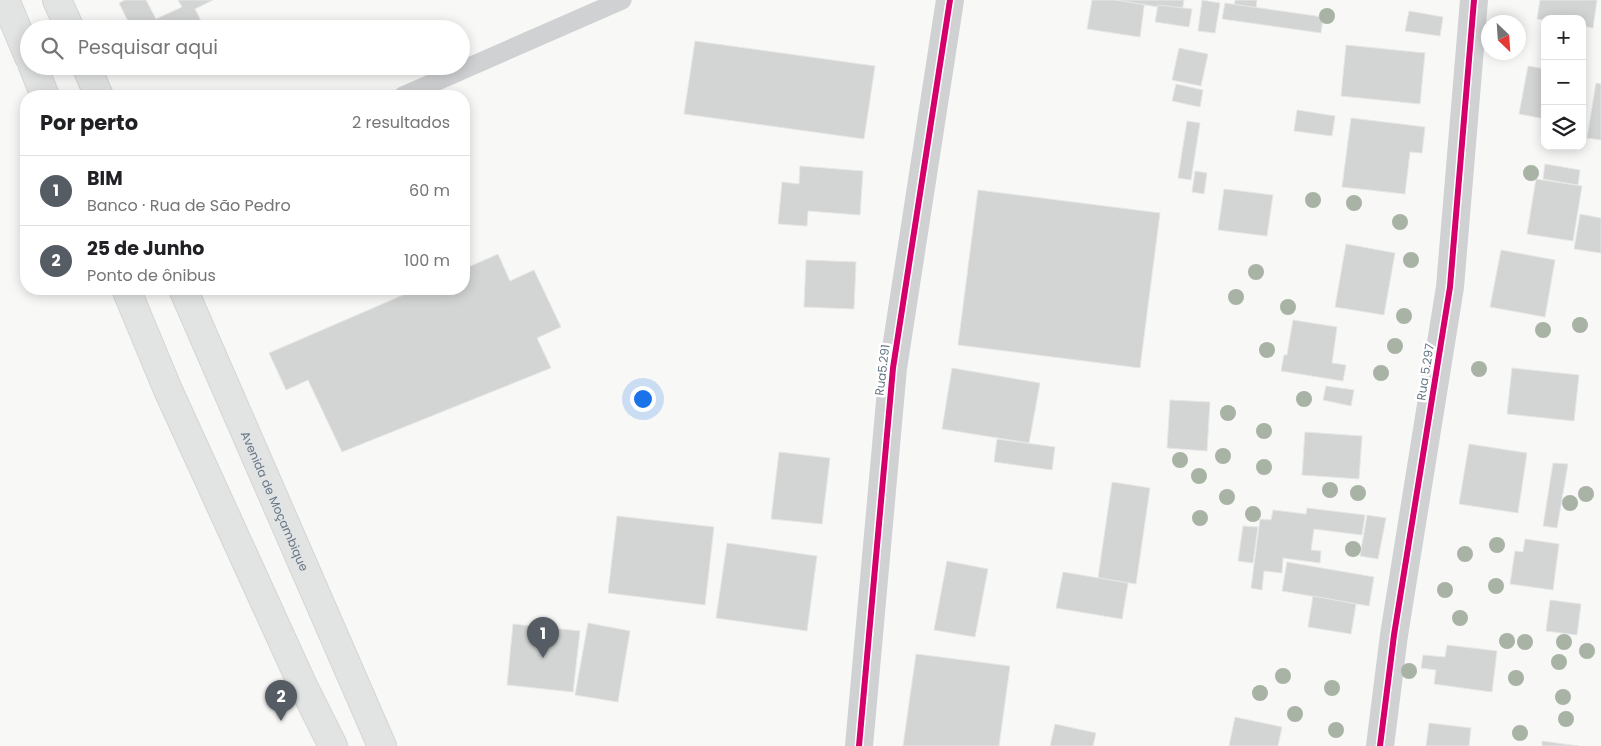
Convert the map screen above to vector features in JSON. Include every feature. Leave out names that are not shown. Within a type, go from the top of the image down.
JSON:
[{"type":"highway","points":[[5,0],[20,36]]},
{"type":"highway","points":[[57,0],[66,20]]},
{"type":"highway","points":[[37,75],[43,90]]},
{"type":"highway","points":[[90,75],[96,90]]},
{"type":"highway","points":[[128,295],[168,390],[304,688],[333,746]]},
{"type":"highway","name":"Avenida de Moçambique","points":[[186,295],[384,746]]},
{"type":"street","name":"Rua5.291","points":[[859,746],[893,368],[950,0]]},
{"type":"street","name":"Rua 5.297","points":[[1380,746],[1394,635],[1450,287],[1474,0]]},
{"type":"lane","points":[[470,66],[622,0]]},
{"type":"lane","points":[[416,90],[449,75]]},
{"type":"building","points":[[125,0],[146,0],[156,19],[182,7],[178,0],[213,0],[195,9],[200,20],[128,20],[119,3]]},
{"type":"building","points":[[1092,0],[1145,0],[1140,37],[1087,29]]},
{"type":"building","points":[[1116,0],[1184,0],[1182,11]]},
{"type":"building","points":[[1202,0],[1220,3],[1215,33],[1198,31]]},
{"type":"building","points":[[1235,0],[1257,0],[1256,9],[1234,7]]},
{"type":"building","points":[[1540,0],[1597,0],[1593,28],[1586,27],[1586,15],[1541,15],[1541,20],[1537,19]]},
{"type":"building","points":[[1225,3],[1323,17],[1321,33],[1222,19]]},
{"type":"building","points":[[1158,5],[1192,9],[1189,27],[1155,22]]},
{"type":"building","points":[[1409,11],[1443,17],[1440,36],[1405,31]]},
{"type":"building","points":[[695,41],[875,66],[864,139],[684,114]]},
{"type":"building","points":[[1346,45],[1425,53],[1420,104],[1341,96]]},
{"type":"building","points":[[1179,48],[1208,54],[1201,86],[1172,80]]},
{"type":"building","points":[[1528,66],[1541,68],[1541,118],[1519,114]]},
{"type":"building","points":[[1596,83],[1601,84],[1601,140],[1587,138]]},
{"type":"building","points":[[1176,84],[1203,90],[1200,107],[1172,101]]},
{"type":"building","points":[[1297,110],[1335,116],[1332,136],[1294,131]]},
{"type":"building","points":[[1351,118],[1425,127],[1422,153],[1410,152],[1405,194],[1342,187]]},
{"type":"building","points":[[1187,121],[1200,123],[1191,180],[1178,178]]},
{"type":"building","points":[[1545,164],[1580,170],[1578,185],[1543,179]]},
{"type":"building","points":[[800,166],[863,171],[860,215],[808,211],[807,226],[778,224],[782,182],[799,184]]},
{"type":"building","points":[[1195,171],[1207,173],[1204,194],[1192,192]]},
{"type":"building","points":[[1536,179],[1582,186],[1573,241],[1527,234]]},
{"type":"building","points":[[1224,189],[1273,195],[1267,236],[1218,230]]},
{"type":"building","points":[[978,190],[1160,213],[1140,368],[958,345]]},
{"type":"building","points":[[1580,214],[1601,218],[1601,253],[1574,249]]},
{"type":"building","points":[[1346,244],[1395,253],[1384,315],[1335,307]]},
{"type":"building","points":[[1501,250],[1555,260],[1545,317],[1490,307]]},
{"type":"building","points":[[498,254],[510,281],[534,270],[561,327],[537,338],[551,368],[342,452],[308,380],[286,390],[269,353],[403,295],[470,295],[470,266]]},
{"type":"building","points":[[806,260],[856,262],[854,309],[804,307]]},
{"type":"building","points":[[1293,320],[1337,327],[1332,363],[1346,365],[1343,381],[1281,371],[1284,355],[1287,355]]},
{"type":"building","points":[[952,368],[1040,383],[1029,443],[942,429]]},
{"type":"building","points":[[1512,368],[1579,375],[1574,421],[1507,414]]},
{"type":"building","points":[[1326,386],[1354,390],[1351,406],[1323,400]]},
{"type":"building","points":[[1170,400],[1210,402],[1207,451],[1167,448]]},
{"type":"building","points":[[1305,432],[1362,436],[1359,479],[1302,475]]},
{"type":"building","points":[[997,439],[1055,447],[1052,470],[994,462]]},
{"type":"building","points":[[1469,444],[1527,453],[1518,513],[1459,504]]},
{"type":"building","points":[[779,452],[830,458],[822,524],[771,519]]},
{"type":"building","points":[[1553,463],[1568,464],[1557,528],[1543,526]]},
{"type":"building","points":[[1112,482],[1150,488],[1136,584],[1098,578]]},
{"type":"building","points":[[1307,508],[1365,515],[1362,535],[1314,529],[1311,550],[1321,551],[1320,563],[1283,558],[1282,573],[1264,571],[1262,590],[1251,588],[1260,519],[1271,520],[1273,510],[1306,514]]},
{"type":"building","points":[[1367,515],[1386,518],[1378,559],[1360,556]]},
{"type":"building","points":[[617,516],[714,527],[705,605],[608,593]]},
{"type":"building","points":[[1243,526],[1258,527],[1253,563],[1238,561]]},
{"type":"building","points":[[1525,539],[1559,544],[1553,590],[1510,584],[1515,551],[1523,552]]},
{"type":"building","points":[[727,543],[817,556],[807,631],[716,618]]},
{"type":"building","points":[[947,561],[988,569],[975,637],[934,630]]},
{"type":"building","points":[[1287,562],[1374,577],[1369,606],[1282,591]]},
{"type":"building","points":[[1063,572],[1128,583],[1122,619],[1056,608]]},
{"type":"building","points":[[1313,596],[1356,604],[1351,634],[1308,627]]},
{"type":"building","points":[[1550,600],[1581,604],[1577,635],[1546,631]]},
{"type":"building","points":[[588,623],[630,631],[618,702],[575,695]]},
{"type":"building","points":[[513,624],[580,631],[573,692],[507,685]]},
{"type":"building","points":[[1447,645],[1497,651],[1492,692],[1434,684],[1436,670],[1421,668],[1423,655],[1445,657]]},
{"type":"building","points":[[916,654],[1010,666],[999,746],[903,746]]},
{"type":"building","points":[[1235,717],[1282,727],[1278,746],[1229,746]]},
{"type":"building","points":[[1429,723],[1471,728],[1469,746],[1426,746]]},
{"type":"building","points":[[1055,724],[1096,733],[1093,746],[1050,746]]},
{"type":"building","points":[[1542,741],[1579,746],[1542,746]]},
{"type":"cycle path","points":[[859,746],[893,368],[950,0]]},
{"type":"cycle path","points":[[1380,746],[1394,635],[1450,287],[1474,0]]},
{"type":"place","name":"BIM","points":[[543,658]]},
{"type":"place","name":"25 de Junho","points":[[281,721]]}]
